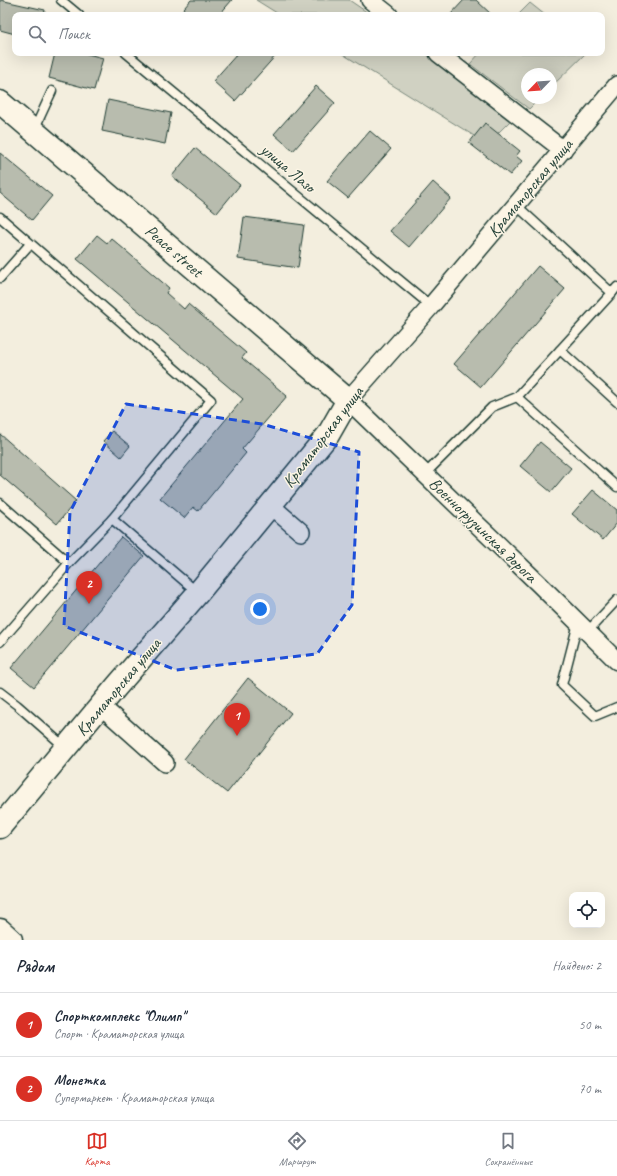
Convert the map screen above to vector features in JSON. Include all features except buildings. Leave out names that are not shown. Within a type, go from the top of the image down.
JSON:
[{"type":"street","points":[[370,0],[385,12]]},
{"type":"street","points":[[442,56],[563,150]]},
{"type":"street","name":"Краматорская улица","points":[[0,827],[328,435],[348,400],[431,306],[617,85]]},
{"type":"street","name":"Peace street","points":[[0,102],[348,400]]},
{"type":"street","name":"Военногрузинская дорога","points":[[348,400],[617,661]]},
{"type":"street","points":[[270,505],[301,532]]},
{"type":"street","points":[[101,706],[166,763]]},
{"type":"street","points":[[0,930],[11,940]]},
{"type":"lane","points":[[61,0],[75,12]]},
{"type":"lane","name":"улица Лазо","points":[[130,56],[431,306]]},
{"type":"lane","points":[[33,130],[52,91]]},
{"type":"lane","points":[[425,474],[492,407],[517,397],[614,290],[516,205]]},
{"type":"lane","points":[[0,217],[211,400],[112,519],[69,563],[0,642]]},
{"type":"lane","points":[[0,278],[30,244]]},
{"type":"lane","points":[[560,350],[617,402]]},
{"type":"lane","points":[[517,397],[617,487]]},
{"type":"lane","points":[[0,503],[69,563]]},
{"type":"lane","points":[[112,519],[198,592]]},
{"type":"lane","points":[[617,600],[583,628],[562,685],[595,716],[617,707]]},
{"type":"lane","points":[[0,692],[66,748]]},
{"type":"highlighted area","points":[[126,404],[262,424],[359,452],[352,605],[317,654],[176,670],[64,626],[70,512]]},
{"type":"shaded area","points":[[256,0],[349,0],[367,12],[275,12]]},
{"type":"shaded area","points":[[530,3],[541,12],[521,12]]},
{"type":"shaded area","points":[[346,56],[433,56],[518,113],[487,144]]},
{"type":"shaded area","points":[[477,56],[583,56],[557,81],[557,68],[521,68],[521,103],[470,64]]},
{"type":"shaded area","points":[[522,104],[534,104],[529,109]]},
{"type":"place","name":"Монетка","points":[[89,604]]},
{"type":"place","name":"Спорткомплекс \"Олимп\"","points":[[237,736]]}]
